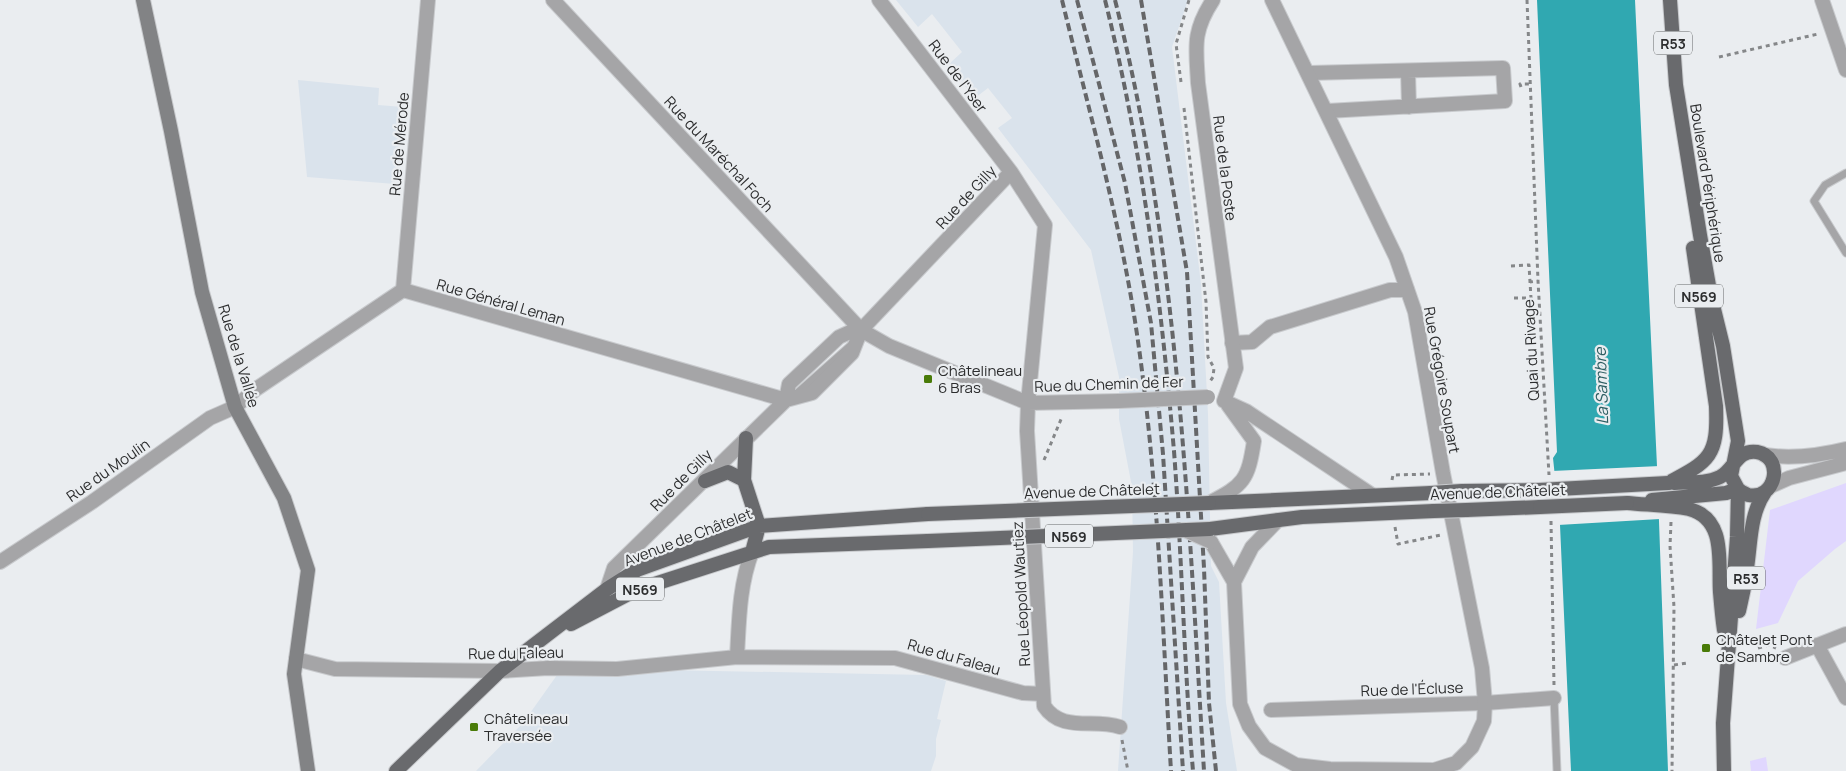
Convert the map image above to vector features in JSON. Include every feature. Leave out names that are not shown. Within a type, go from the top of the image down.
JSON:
[{"type":"main road","name":"Rue de la Vallée","points":[[143,0],[171,131],[202,292],[235,408],[284,498],[308,570],[294,674],[308,771]]},
{"type":"main road","name":"Boulevard Périphérique","points":[[1670,0],[1676,85],[1710,297],[1723,346],[1738,441],[1731,476],[1738,489],[1737,537],[1723,723],[1724,771]]},
{"type":"main road","name":"N569","points":[[1676,85],[1682,167],[1716,406],[1717,429],[1714,446],[1701,465],[1668,496],[1702,517],[1712,526],[1717,535],[1727,665]]},
{"type":"main road","points":[[746,438],[744,480],[758,526],[752,552]]},
{"type":"main road","name":"Avenue de Châtelet","points":[[535,643],[636,590],[769,547],[1187,531],[1210,536],[1278,520],[1627,503],[1668,496],[1721,477],[1745,453],[1751,452],[1764,455]]},
{"type":"main road","name":"R53","points":[[1764,455],[1770,459],[1775,472],[1768,489]]},
{"type":"main road","points":[[705,481],[728,472],[744,480]]},
{"type":"main road","name":"Avenue de Châtelet","points":[[535,643],[607,589],[638,570],[758,526],[928,514],[1462,491],[1539,490],[1668,496],[1726,493],[1738,489],[1751,495],[1768,489]]},
{"type":"main road","name":"Boulevard Périphérique","points":[[1727,665],[1747,570],[1751,530],[1757,504],[1768,489]]},
{"type":"main road","name":"N569","points":[[396,771],[500,671],[535,643]]},
{"type":"street","name":"Rue de Mérode","points":[[403,290],[428,0]]},
{"type":"street","name":"Rue du Maréchal Foch","points":[[553,0],[861,330]]},
{"type":"street","name":"Rue de l'Yser","points":[[880,0],[1011,172]]},
{"type":"street","name":"Rue de la Poste","points":[[1213,0],[1199,22],[1195,43],[1198,83],[1236,368],[1224,401]]},
{"type":"street","name":"Rue Grégoire Soupart","points":[[1234,582],[1240,704],[1256,738],[1265,748],[1284,761],[1296,765],[1330,769],[1434,770],[1456,763],[1472,747],[1484,722],[1485,703],[1482,668],[1454,532],[1415,312],[1396,257],[1309,73],[1272,0]]},
{"type":"street","points":[[1822,0],[1846,70]]},
{"type":"street","points":[[1309,73],[1503,68],[1505,101],[1327,111]]},
{"type":"street","points":[[1408,71],[1409,106]]},
{"type":"street","name":"Rue de Gilly","points":[[607,589],[614,568],[705,481],[746,438],[786,400],[812,393],[852,353],[861,330],[1011,172]]},
{"type":"street","name":"Rue Léopold Wautiez","points":[[1011,172],[1045,225],[1027,431],[1044,706],[1051,716],[1062,722],[1111,724],[1120,727]]},
{"type":"street","points":[[235,408],[256,389],[403,290]]},
{"type":"street","name":"Rue Général Leman","points":[[403,290],[786,400]]},
{"type":"street","points":[[1232,343],[1252,342],[1270,327],[1390,290],[1407,290]]},
{"type":"street","name":"Rue de Gilly","points":[[786,400],[789,384],[796,377],[839,337],[861,330]]},
{"type":"street","name":"Rue du Chemin de Fer","points":[[861,330],[889,346],[1028,403],[1208,397],[1224,401],[1246,412],[1372,495]]},
{"type":"street","points":[[1209,503],[1236,489],[1250,469],[1254,441],[1224,401]]},
{"type":"street","name":"Rue du Moulin","points":[[0,562],[92,502],[210,418],[235,408]]},
{"type":"street","name":"Avenue de Châtelet","points":[[1764,455],[1787,458],[1817,456],[1846,449]]},
{"type":"street","name":"Avenue de Châtelet","points":[[1768,489],[1789,478],[1846,463]]},
{"type":"street","points":[[1234,582],[1252,547],[1278,520]]},
{"type":"street","points":[[1210,536],[1234,582]]},
{"type":"street","points":[[737,657],[742,589],[745,572],[752,552]]},
{"type":"street","points":[[1785,658],[1846,634]]},
{"type":"street","points":[[1817,645],[1846,698]]},
{"type":"street","name":"Rue du Faleau","points":[[296,659],[335,669],[500,671],[548,668],[616,670],[737,657],[895,658],[1023,694],[1043,694]]},
{"type":"street","name":"Rue de l'Écluse","points":[[1271,710],[1485,703],[1554,698]]},
{"type":"lane","points":[[1846,173],[1825,185],[1814,201],[1846,253]]},
{"type":"lane","points":[[1554,698],[1557,771]]},
{"type":"path","points":[[1181,85],[1176,44],[1189,0]]},
{"type":"path","name":"Quai du Rivage","points":[[1527,0],[1538,281],[1549,478]]},
{"type":"path","points":[[1719,57],[1832,30]]},
{"type":"path","points":[[1521,87],[1520,84],[1529,84]]},
{"type":"path","points":[[1184,105],[1206,302],[1208,357],[1214,368],[1210,382]]},
{"type":"path","points":[[1512,266],[1529,265],[1531,298],[1514,298]]},
{"type":"path","points":[[1530,282],[1538,281]]},
{"type":"path","points":[[1031,480],[1046,457],[1066,403]]},
{"type":"path","points":[[1668,496],[1671,519],[1674,665],[1672,771]]},
{"type":"path","points":[[1551,518],[1554,698]]},
{"type":"path","points":[[1398,544],[1454,532]]},
{"type":"path","points":[[1674,665],[1687,663]]},
{"type":"path","points":[[1120,727],[1128,771]]},
{"type":"shaded area","points":[[896,0],[1188,0],[1172,47],[1201,284],[1208,414],[1211,566],[1219,582],[1226,703],[1237,771],[1118,771],[1133,552],[1132,487],[1119,419],[1119,377],[1091,250],[998,128],[1012,118],[988,88],[975,98],[948,65],[962,52],[932,14],[918,27]]},
{"type":"shaded area","points":[[298,80],[379,88],[378,105],[403,107],[395,184],[307,177]]},
{"type":"shaded area","points":[[1846,483],[1846,541],[1798,581],[1778,623],[1756,629],[1770,510]]},
{"type":"shaded area","points":[[562,668],[926,675],[946,681],[937,719],[941,720],[936,739],[936,756],[931,771],[476,771],[523,723]]},
{"type":"shaded area","points":[[1766,757],[1768,771],[1751,771],[1750,761]]},
{"type":"water","name":"La Sambre","points":[[1537,0],[1635,0],[1657,466],[1668,771],[1571,771],[1560,525],[1553,458],[1557,452]]},
{"type":"pier","points":[[1660,466],[1660,519],[1558,525],[1552,471]]},
{"type":"railway","points":[[1062,0],[1120,240],[1143,377],[1154,489],[1171,771]]},
{"type":"railway","points":[[1077,0],[1125,183],[1151,323],[1163,454],[1183,771]]},
{"type":"railway","points":[[1105,0],[1130,112],[1140,168],[1163,338],[1174,451],[1193,771]]},
{"type":"railway","points":[[1115,0],[1137,95],[1154,190],[1167,287],[1178,383],[1186,480],[1204,771]]},
{"type":"railway","points":[[1141,0],[1187,272],[1204,568],[1209,703],[1216,771]]},
{"type":"place","name":"Châtelineau 6 Bras","points":[[928,379]]},
{"type":"place","name":"Châtelet Pont de Sambre","points":[[1706,648]]},
{"type":"place","name":"Châtelineau Traversée","points":[[474,727]]}]
